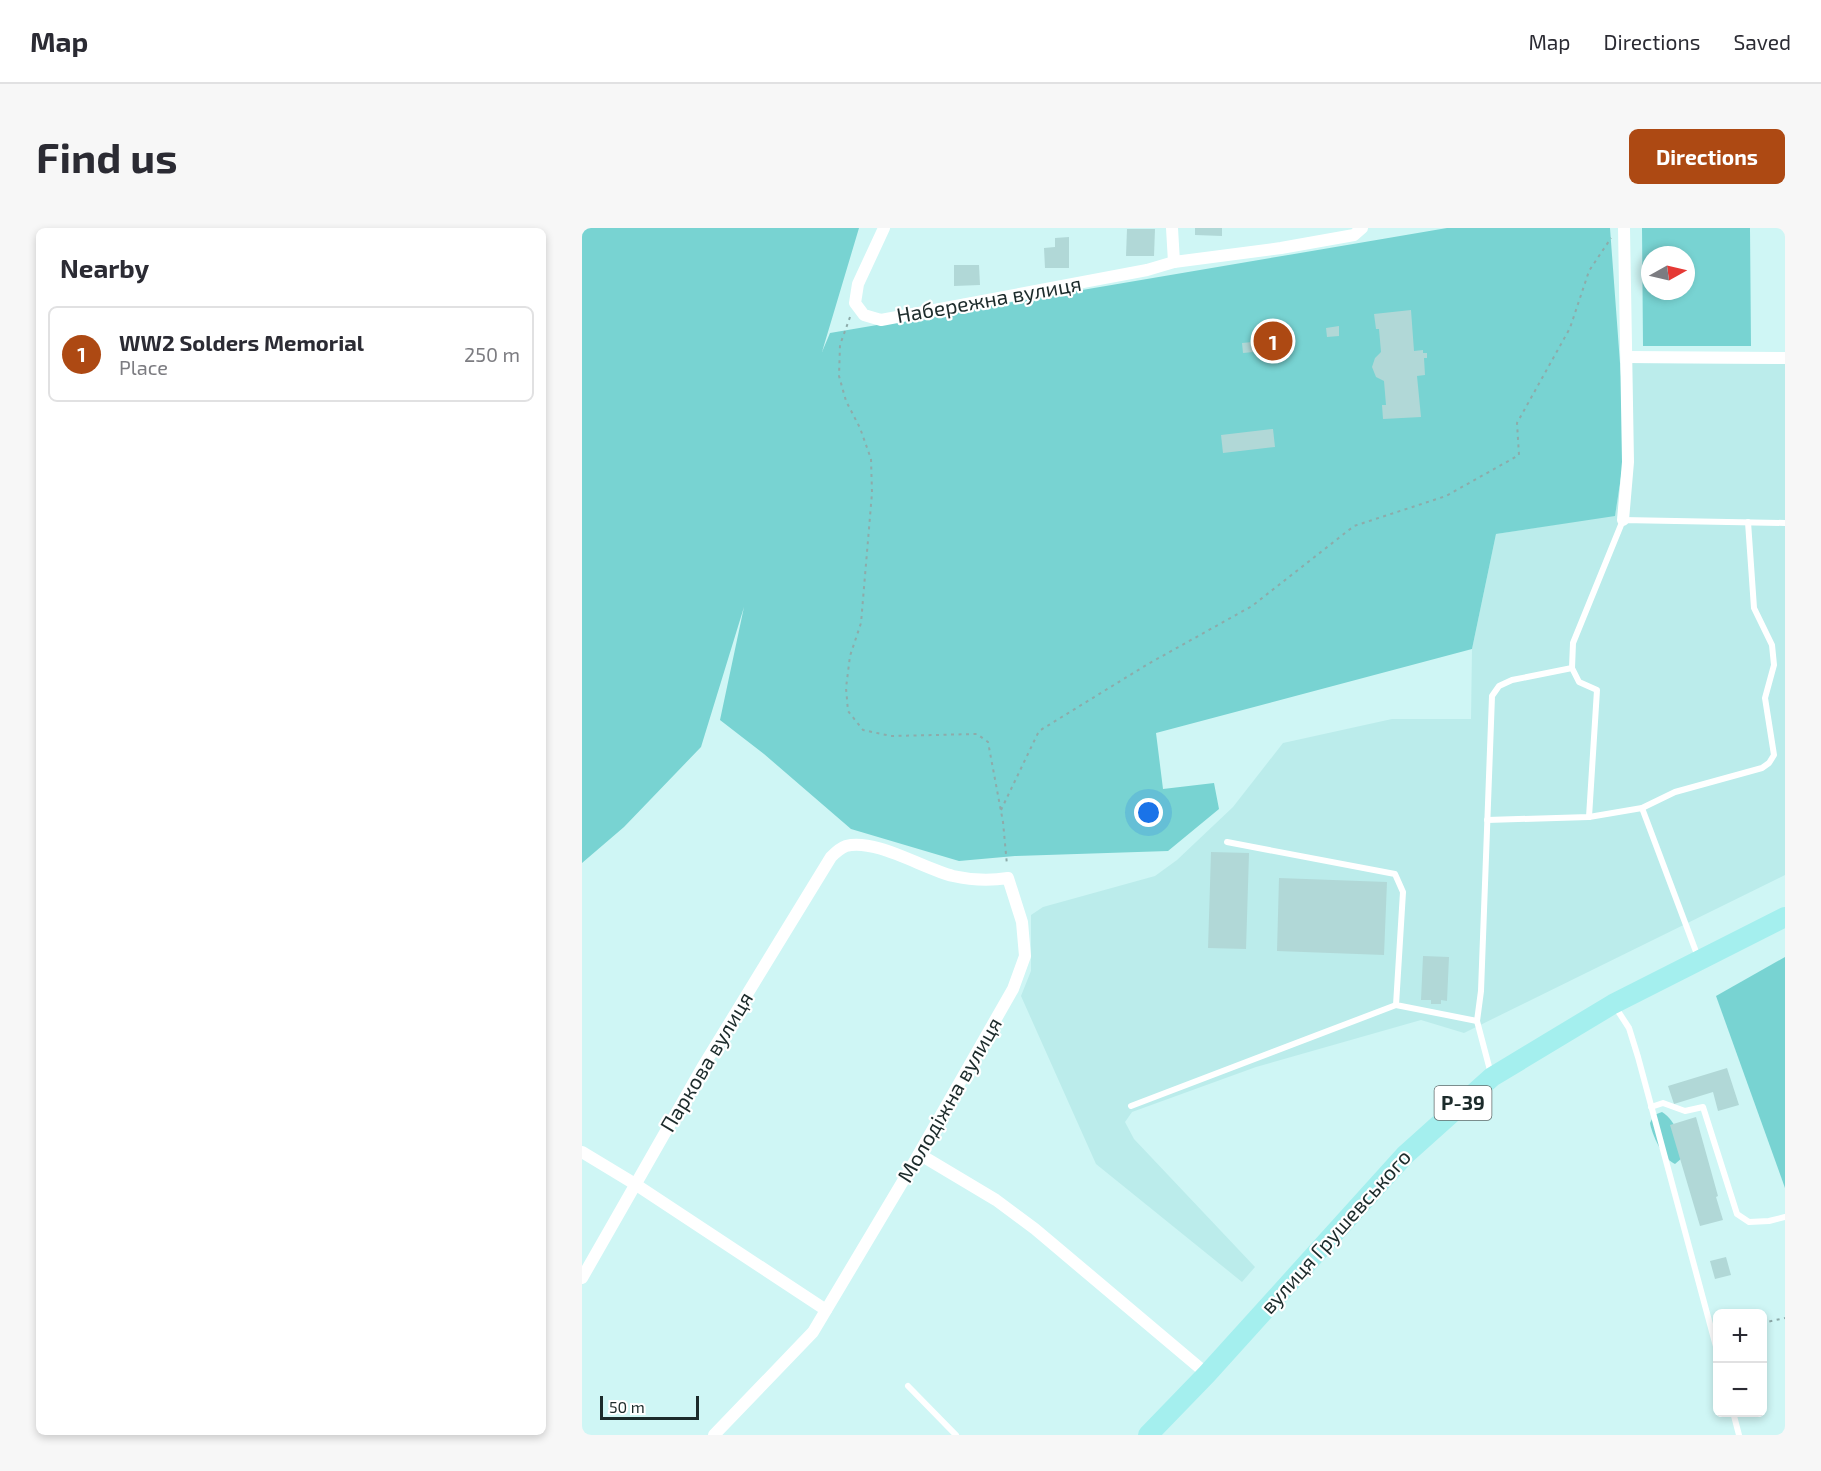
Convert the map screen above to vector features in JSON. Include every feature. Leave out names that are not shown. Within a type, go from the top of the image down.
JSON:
[{"type":"main road","name":"вулиця Грушевського","points":[[1207,1374],[1405,1155],[1492,1077],[1613,1004],[1785,916]]},
{"type":"main road","name":"Р-39","points":[[1148,1435],[1207,1374]]},
{"type":"street","points":[[855,303],[858,284],[884,228]]},
{"type":"street","points":[[1172,228],[1174,262]]},
{"type":"street","name":"Набережна вулиця","points":[[855,303],[864,315],[881,320],[1146,270],[1174,262],[1281,248],[1354,235],[1362,228]]},
{"type":"street","points":[[1623,520],[1629,462],[1624,228]]},
{"type":"street","points":[[1627,357],[1785,358]]},
{"type":"street","name":"Паркова вулиця","points":[[582,1278],[702,1068],[831,857],[845,847],[867,846],[901,856],[952,876],[990,880],[1008,878]]},
{"type":"street","name":"Молодіжна вулиця","points":[[714,1435],[813,1332],[919,1154],[1013,989],[1025,956],[1022,922],[1008,878]]},
{"type":"street","points":[[582,1152],[635,1184],[826,1310]]},
{"type":"street","points":[[919,1154],[996,1200],[1035,1229],[1207,1374]]},
{"type":"lane","points":[[1589,817],[1597,690],[1579,682],[1572,668],[1573,643],[1623,520],[1785,523]]},
{"type":"lane","points":[[1488,820],[1589,817],[1642,808],[1675,792],[1762,768],[1769,763],[1774,755],[1765,698],[1774,665],[1772,645],[1754,608],[1748,522]]},
{"type":"lane","points":[[1492,1077],[1477,1021],[1481,991],[1492,696],[1499,686],[1512,680],[1572,668]]},
{"type":"lane","points":[[1642,808],[1699,960]]},
{"type":"lane","points":[[1227,842],[1395,874],[1403,892],[1396,1005]]},
{"type":"lane","points":[[1613,1004],[1629,1028],[1713,1336]]},
{"type":"lane","points":[[1131,1106],[1396,1005],[1477,1021]]},
{"type":"lane","points":[[1651,1107],[1663,1104],[1685,1111],[1703,1107],[1737,1214],[1749,1222],[1785,1217]]},
{"type":"lane","points":[[908,1386],[956,1435]]},
{"type":"lane","points":[[1734,1417],[1739,1435]]},
{"type":"path","points":[[1001,810],[1039,731],[1148,664],[1252,606],[1353,526],[1446,496],[1519,455],[1516,423],[1570,328],[1589,272],[1612,237]]},
{"type":"path","points":[[855,303],[840,345],[839,376],[846,402],[860,428],[872,459],[872,493],[861,623],[850,656],[846,688],[849,711],[862,730],[891,736],[977,734],[988,742],[1001,810],[1008,878]]},
{"type":"path","points":[[1767,1322],[1785,1318]]},
{"type":"shaded area","points":[[582,228],[859,228],[822,352],[830,333],[1447,228],[1610,228],[1626,444],[1615,516],[1496,534],[1472,649],[1156,733],[1163,789],[1214,783],[1219,809],[1168,851],[1015,856],[959,861],[851,829],[764,754],[720,720],[744,607],[701,747],[624,827],[582,863]]},
{"type":"shaded area","points":[[1642,228],[1750,228],[1751,346],[1643,346],[1643,300],[1695,300],[1695,246],[1642,246]]},
{"type":"shaded area","points":[[1620,363],[1785,364],[1785,875],[1464,1033],[1421,1020],[1256,1067],[1132,1112],[1125,1122],[1134,1139],[1255,1267],[1242,1282],[1096,1164],[1021,996],[1031,971],[1031,915],[1043,907],[1155,876],[1177,860],[1233,807],[1283,743],[1392,719],[1471,719],[1472,649],[1496,534],[1615,515],[1626,444]]},
{"type":"shaded area","points":[[1785,957],[1785,1188],[1716,996]]},
{"type":"shaded area","points":[[1662,1112],[1675,1126],[1680,1139],[1682,1158],[1675,1164],[1662,1152],[1651,1128],[1650,1123],[1654,1115]]},
{"type":"building","points":[[1195,228],[1222,228],[1222,236],[1195,235]]},
{"type":"building","points":[[1127,229],[1155,229],[1154,256],[1126,256]]},
{"type":"building","points":[[1069,237],[1069,268],[1045,268],[1044,248],[1055,247],[1055,238]]},
{"type":"building","points":[[954,265],[979,265],[980,285],[954,286]]},
{"type":"building","points":[[1411,310],[1414,351],[1423,350],[1423,353],[1427,353],[1427,358],[1424,358],[1425,375],[1417,376],[1421,417],[1383,419],[1382,405],[1386,405],[1384,381],[1376,377],[1372,367],[1375,358],[1381,352],[1379,329],[1376,329],[1374,314]]},
{"type":"building","points":[[1339,326],[1339,336],[1327,337],[1326,328]]},
{"type":"building","points":[[1263,341],[1264,351],[1243,353],[1242,343]]},
{"type":"building","points":[[1273,429],[1275,447],[1223,453],[1221,435]]},
{"type":"building","points":[[1211,852],[1249,853],[1246,949],[1208,948]]},
{"type":"building","points":[[1279,878],[1387,882],[1384,955],[1277,951]]},
{"type":"building","points":[[1423,956],[1449,957],[1447,1001],[1441,1000],[1441,1004],[1431,1004],[1431,1000],[1421,1000]]},
{"type":"building","points":[[1727,1068],[1739,1105],[1718,1111],[1713,1092],[1674,1104],[1668,1086]]},
{"type":"building","points":[[1696,1117],[1723,1220],[1700,1226],[1670,1125]]},
{"type":"building","points":[[1726,1257],[1731,1275],[1715,1279],[1710,1261]]},
{"type":"place","name":"WW2 Solders Memorial","points":[[1273,341]]}]
